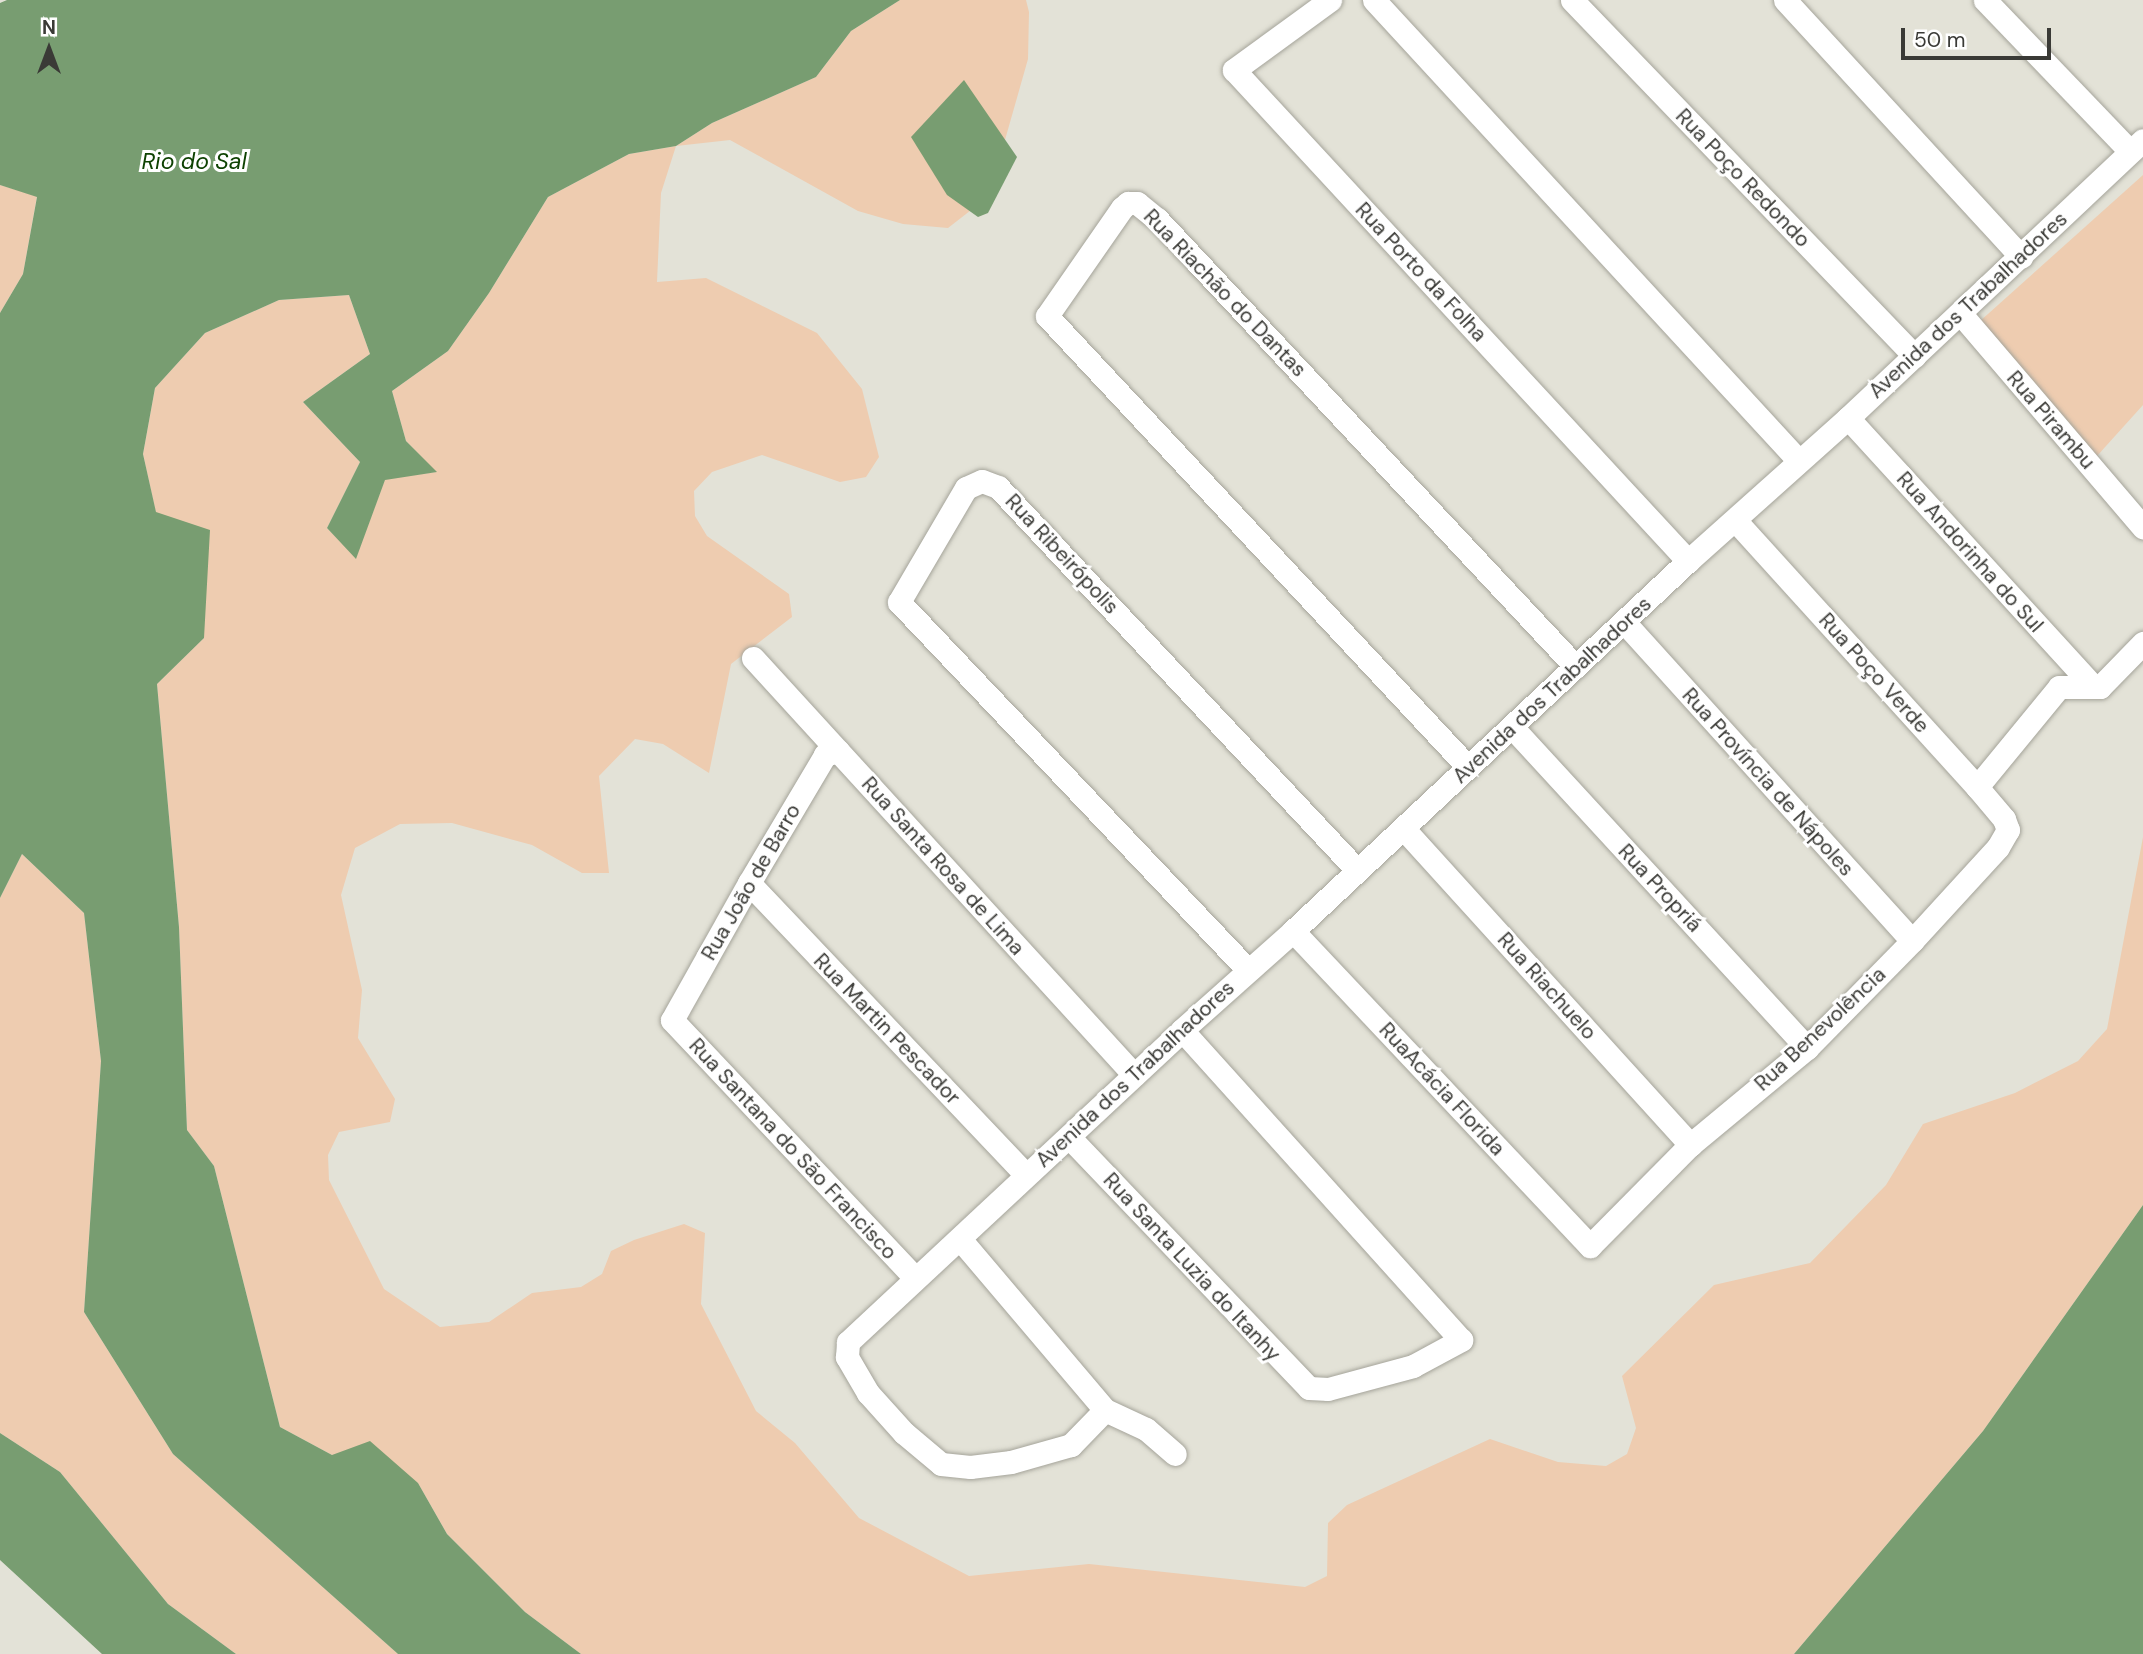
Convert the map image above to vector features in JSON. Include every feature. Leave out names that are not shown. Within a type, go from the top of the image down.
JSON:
[{"type":"street","name":"Rua Porto da Folha","points":[[1330,0],[1234,70],[1688,561]]},
{"type":"street","points":[[1374,0],[1799,461]]},
{"type":"street","name":"Rua Poço Redondo","points":[[1572,0],[1914,356]]},
{"type":"street","points":[[1785,0],[2021,257]]},
{"type":"street","points":[[1985,0],[2137,146]]},
{"type":"street","name":"Avenida dos Trabalhadores","points":[[1105,1410],[1081,1437],[1053,1452],[970,1467],[950,1466],[934,1460],[868,1393],[857,1378],[846,1351],[855,1334],[1182,1030],[1293,932],[1688,561],[1848,418],[2137,146]]},
{"type":"street","name":"Rua Riachão do Dantas","points":[[1468,767],[1047,316],[1122,208],[1128,203],[1137,203],[1157,219],[1576,667]]},
{"type":"street","name":"Rua Pirambu","points":[[1960,313],[2143,527]]},
{"type":"street","name":"Rua Andorinha do Sul","points":[[1848,418],[2092,686]]},
{"type":"street","name":"Rua Ribeirópolis","points":[[1248,970],[899,602],[965,488],[982,481],[998,487],[1357,870]]},
{"type":"street","name":"Rua Poço Verde","points":[[1735,520],[1977,787],[2004,819],[2008,830]]},
{"type":"street","name":"Rua Província de Nápoles","points":[[1625,623],[1912,941]]},
{"type":"street","points":[[1977,787],[2059,687],[2100,687],[2143,643]]},
{"type":"street","name":"Rua Santa Rosa de Lima","points":[[753,658],[1134,1075]]},
{"type":"street","name":"Rua Propriá","points":[[1512,727],[1807,1048]]},
{"type":"street","name":"Rua João de Barro","points":[[672,1020],[825,755],[838,751]]},
{"type":"street","name":"Rua Riachuelo","points":[[1403,828],[1690,1145]]},
{"type":"street","name":"Rua Benevolência","points":[[1590,1246],[1690,1145],[1807,1048],[1912,941],[1998,847],[2008,830]]},
{"type":"street","name":"Rua Martin Pescador","points":[[749,883],[1026,1175]]},
{"type":"street","name":"RuaAcácia Florida","points":[[1293,932],[1590,1246]]},
{"type":"street","name":"Rua Santana do São Francisco","points":[[672,1020],[915,1278]]},
{"type":"street","name":"Rua Santa Luzia do Itanhy","points":[[1069,1137],[1301,1382],[1320,1390],[1413,1366],[1461,1340],[1182,1030]]},
{"type":"street","points":[[960,1239],[1105,1410],[1151,1433],[1175,1454]]},
{"type":"shaded area","points":[[900,0],[1026,0],[1029,12],[1028,59],[993,182],[984,200],[948,228],[903,224],[858,211],[730,140],[676,146],[712,123],[816,77],[851,31]]},
{"type":"shaded area","points":[[676,146],[661,193],[657,282],[706,278],[817,333],[862,389],[879,457],[866,477],[840,482],[762,455],[712,472],[694,491],[695,516],[707,536],[789,594],[792,617],[731,664],[709,773],[663,744],[635,739],[599,776],[609,873],[582,873],[532,845],[452,823],[400,824],[355,848],[341,895],[362,990],[358,1038],[395,1099],[390,1122],[339,1132],[328,1155],[329,1180],[384,1289],[440,1327],[489,1322],[532,1293],[581,1287],[602,1274],[611,1251],[634,1240],[684,1224],[705,1233],[701,1304],[756,1411],[795,1443],[859,1518],[969,1576],[1089,1564],[1305,1587],[1327,1576],[1328,1523],[1347,1505],[1490,1439],[1558,1462],[1606,1466],[1627,1454],[1636,1428],[1622,1376],[1714,1285],[1810,1263],[1886,1185],[1923,1124],[2015,1093],[2078,1061],[2107,1029],[2143,837],[2143,1205],[1983,1431],[1794,1654],[581,1654],[525,1612],[447,1534],[418,1483],[332,1455],[280,1427],[214,1166],[187,1130],[179,927],[157,684],[204,638],[156,513],[143,454],[155,388],[205,333],[279,300],[349,295],[370,354],[303,402],[360,462],[327,528],[356,558],[385,479],[436,472],[406,441],[392,391],[448,351],[489,293],[548,197],[629,154]]},
{"type":"shaded area","points":[[2143,175],[2143,405],[2097,456],[1979,322]]},
{"type":"shaded area","points":[[0,185],[37,196],[23,274],[0,313]]},
{"type":"shaded area","points":[[22,854],[84,913],[101,1061],[84,1312],[173,1454],[398,1654],[236,1654],[168,1604],[60,1472],[0,1433],[0,898]]},
{"type":"water","name":"Rio do Sal","points":[[7,0],[900,0],[851,31],[816,77],[712,123],[676,146],[629,154],[548,197],[489,293],[448,351],[392,391],[406,441],[437,472],[385,480],[356,559],[327,528],[360,462],[303,402],[370,354],[349,295],[279,300],[205,333],[155,388],[143,454],[156,512],[210,530],[204,638],[157,684],[179,927],[187,1130],[214,1166],[280,1427],[332,1455],[370,1441],[418,1483],[447,1534],[525,1612],[581,1654],[398,1654],[173,1454],[84,1312],[101,1061],[84,913],[22,854],[0,898],[0,313],[23,274],[37,197],[0,185],[0,3]]},
{"type":"water","points":[[964,80],[1017,157],[988,213],[978,217],[947,195],[911,137]]},
{"type":"water","points":[[2143,1205],[2143,1654],[1794,1654],[1983,1431]]},
{"type":"water","points":[[0,1433],[60,1472],[168,1604],[236,1654],[102,1654],[0,1560]]}]
